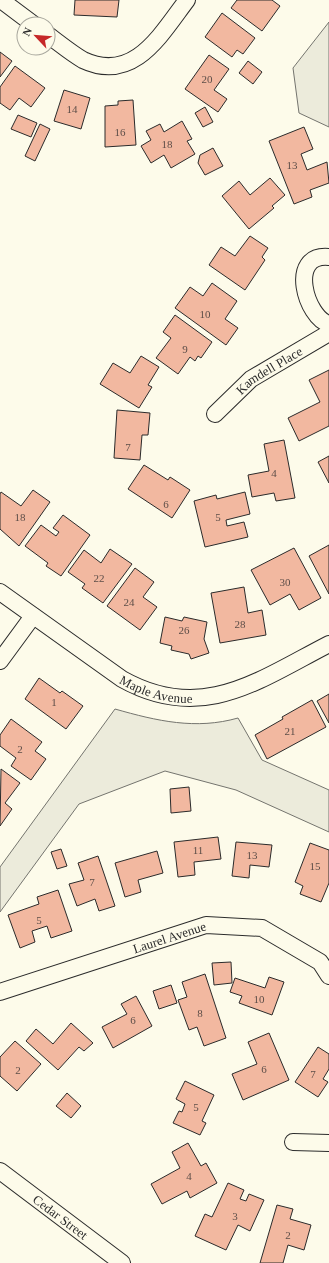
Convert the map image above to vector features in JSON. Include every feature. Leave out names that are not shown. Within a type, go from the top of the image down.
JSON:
[{"type":"street","points":[[1,0],[22,16]]},
{"type":"street","points":[[56,41],[74,54],[93,64],[102,66],[120,65],[139,57],[152,47],[187,0]]},
{"type":"street","points":[[329,256],[323,256],[315,259],[307,267],[303,275],[304,285],[314,311],[319,318],[329,324]]},
{"type":"street","name":"Kamdell Place","points":[[215,414],[251,379],[329,333]]},
{"type":"street","name":"Maple Avenue","points":[[0,592],[136,687],[165,695],[184,698],[211,697],[234,692],[254,684],[329,644]]},
{"type":"street","points":[[0,661],[33,616]]},
{"type":"street","name":"Laurel Avenue","points":[[0,992],[206,925],[262,928],[320,962],[329,976]]},
{"type":"street","points":[[293,1142],[329,1143]]},
{"type":"street","name":"Cedar Street","points":[[0,1171],[122,1263]]},
{"type":"shaded area","points":[[329,22],[329,127],[299,113],[293,68]]},
{"type":"shaded area","points":[[115,709],[161,720],[192,724],[222,722],[238,718],[262,760],[329,790],[329,832],[236,790],[165,771],[79,804],[0,912],[0,867]]},
{"type":"building","points":[[75,0],[119,0],[117,17],[74,15]]},
{"type":"building","points":[[237,0],[272,0],[280,6],[262,31],[231,8]]},
{"type":"building","points":[[222,13],[255,38],[243,54],[237,50],[232,57],[205,37]]},
{"type":"building","points":[[0,52],[12,61],[0,77]]},
{"type":"building","points":[[209,55],[229,69],[214,90],[227,99],[218,112],[185,89]]},
{"type":"building","points":[[248,61],[262,72],[253,84],[239,73]]},
{"type":"building","points":[[15,66],[45,88],[31,107],[19,98],[10,110],[0,103],[0,87]]},
{"type":"building","points":[[64,90],[90,98],[81,129],[54,121]]},
{"type":"building","points":[[133,100],[136,145],[105,147],[105,106],[118,105],[118,101]]},
{"type":"building","points":[[205,107],[213,122],[203,127],[195,113]]},
{"type":"building","points":[[18,115],[37,123],[31,137],[11,129]]},
{"type":"building","points":[[182,121],[192,139],[187,141],[195,154],[171,168],[164,155],[151,163],[141,146],[151,140],[146,131],[160,124],[164,132]]},
{"type":"building","points":[[40,124],[50,129],[35,161],[25,156]]},
{"type":"building","points":[[304,127],[313,149],[301,154],[307,170],[327,162],[329,183],[310,190],[312,197],[294,204],[269,141]]},
{"type":"building","points":[[213,148],[223,166],[205,175],[198,163],[200,155]]},
{"type":"building","points":[[270,178],[285,195],[272,206],[274,208],[249,229],[222,196],[239,181],[250,195]]},
{"type":"building","points":[[250,236],[268,248],[262,257],[265,260],[245,290],[209,265],[221,247],[235,256]]},
{"type":"building","points":[[212,283],[237,301],[225,319],[238,328],[226,345],[175,308],[190,287],[203,296]]},
{"type":"building","points":[[175,315],[212,342],[201,358],[198,356],[195,361],[190,357],[178,374],[156,358],[171,338],[163,332]]},
{"type":"building","points":[[141,356],[159,367],[148,385],[152,387],[139,408],[100,384],[113,363],[130,373]]},
{"type":"building","points":[[329,370],[329,426],[299,441],[288,418],[320,402],[309,380]]},
{"type":"building","points":[[117,410],[150,413],[148,435],[142,435],[140,460],[114,458]]},
{"type":"building","points":[[284,440],[295,498],[276,501],[274,493],[252,497],[248,475],[269,471],[264,444]]},
{"type":"building","points":[[329,456],[329,483],[318,462]]},
{"type":"building","points":[[144,465],[168,480],[170,477],[190,490],[172,518],[128,489]]},
{"type":"building","points":[[33,490],[50,502],[19,546],[0,529],[0,494],[1,492],[21,506]]},
{"type":"building","points":[[245,492],[250,514],[226,520],[227,526],[244,522],[248,537],[205,547],[194,501],[216,495],[217,499]]},
{"type":"building","points":[[63,515],[90,535],[61,576],[46,566],[48,563],[25,546],[41,525],[56,536],[59,532],[53,528]]},
{"type":"building","points":[[329,545],[329,594],[309,556]]},
{"type":"building","points":[[294,548],[321,598],[299,610],[290,594],[270,605],[251,570]]},
{"type":"building","points":[[110,549],[132,564],[103,603],[82,588],[85,584],[68,572],[84,550],[101,563]]},
{"type":"building","points":[[135,568],[154,582],[143,597],[157,607],[140,630],[107,606]]},
{"type":"building","points":[[244,587],[248,613],[262,610],[266,635],[220,643],[211,593]]},
{"type":"building","points":[[165,617],[182,621],[184,617],[207,622],[204,639],[209,653],[191,659],[189,654],[171,650],[172,646],[160,643]]},
{"type":"building","points":[[39,678],[60,693],[62,691],[83,706],[66,729],[25,699]]},
{"type":"building","points":[[329,694],[329,723],[317,701]]},
{"type":"building","points":[[312,700],[326,727],[267,759],[255,735],[283,719],[282,717]]},
{"type":"building","points":[[11,719],[42,742],[35,751],[46,759],[31,780],[11,766],[16,758],[0,746],[0,735]]},
{"type":"building","points":[[1,769],[20,783],[5,803],[12,809],[0,826]]},
{"type":"building","points":[[189,787],[191,811],[171,813],[170,789]]},
{"type":"building","points":[[218,837],[221,859],[194,862],[195,875],[178,877],[174,842]]},
{"type":"building","points":[[236,842],[272,845],[269,867],[250,865],[249,878],[232,876]]},
{"type":"building","points":[[310,843],[329,850],[329,883],[321,902],[300,894],[303,886],[295,882]]},
{"type":"building","points":[[61,849],[67,866],[57,869],[51,852]]},
{"type":"building","points":[[157,851],[163,873],[138,880],[141,892],[125,897],[115,863]]},
{"type":"building","points":[[98,856],[115,906],[99,911],[95,899],[77,906],[69,884],[84,880],[78,863]]},
{"type":"building","points":[[58,890],[72,931],[51,938],[47,926],[32,931],[35,942],[20,948],[8,915],[39,904],[37,897]]},
{"type":"building","points":[[231,962],[232,983],[214,985],[212,963]]},
{"type":"building","points":[[205,974],[226,1038],[204,1046],[197,1027],[189,1030],[178,1000],[187,997],[182,982]]},
{"type":"building","points":[[269,977],[284,982],[272,1015],[239,1003],[242,996],[230,992],[235,978],[265,988]]},
{"type":"building","points":[[171,985],[177,1003],[159,1009],[153,991]]},
{"type":"building","points":[[136,996],[152,1026],[113,1048],[102,1027],[127,1014],[121,1004]]},
{"type":"building","points":[[71,1023],[93,1043],[84,1051],[79,1047],[58,1070],[26,1041],[36,1029],[53,1044]]},
{"type":"building","points":[[269,1033],[289,1080],[243,1100],[232,1074],[257,1064],[248,1042]]},
{"type":"building","points":[[15,1041],[41,1064],[17,1091],[0,1076],[0,1057]]},
{"type":"building","points":[[318,1047],[329,1054],[329,1069],[323,1079],[328,1082],[318,1097],[295,1082]]},
{"type":"building","points":[[185,1081],[214,1095],[202,1121],[206,1123],[200,1135],[173,1123],[179,1111],[182,1112],[185,1104],[176,1099]]},
{"type":"building","points":[[67,1093],[81,1106],[71,1118],[56,1106]]},
{"type":"building","points":[[188,1143],[201,1166],[206,1163],[217,1183],[190,1198],[187,1191],[162,1204],[151,1184],[180,1168],[172,1152]]},
{"type":"building","points":[[228,1183],[244,1190],[240,1199],[246,1201],[249,1194],[264,1200],[250,1231],[238,1225],[226,1250],[195,1236],[205,1214],[212,1217]]},
{"type":"building","points":[[277,1205],[293,1209],[290,1219],[311,1225],[304,1250],[288,1245],[283,1263],[260,1263]]}]
